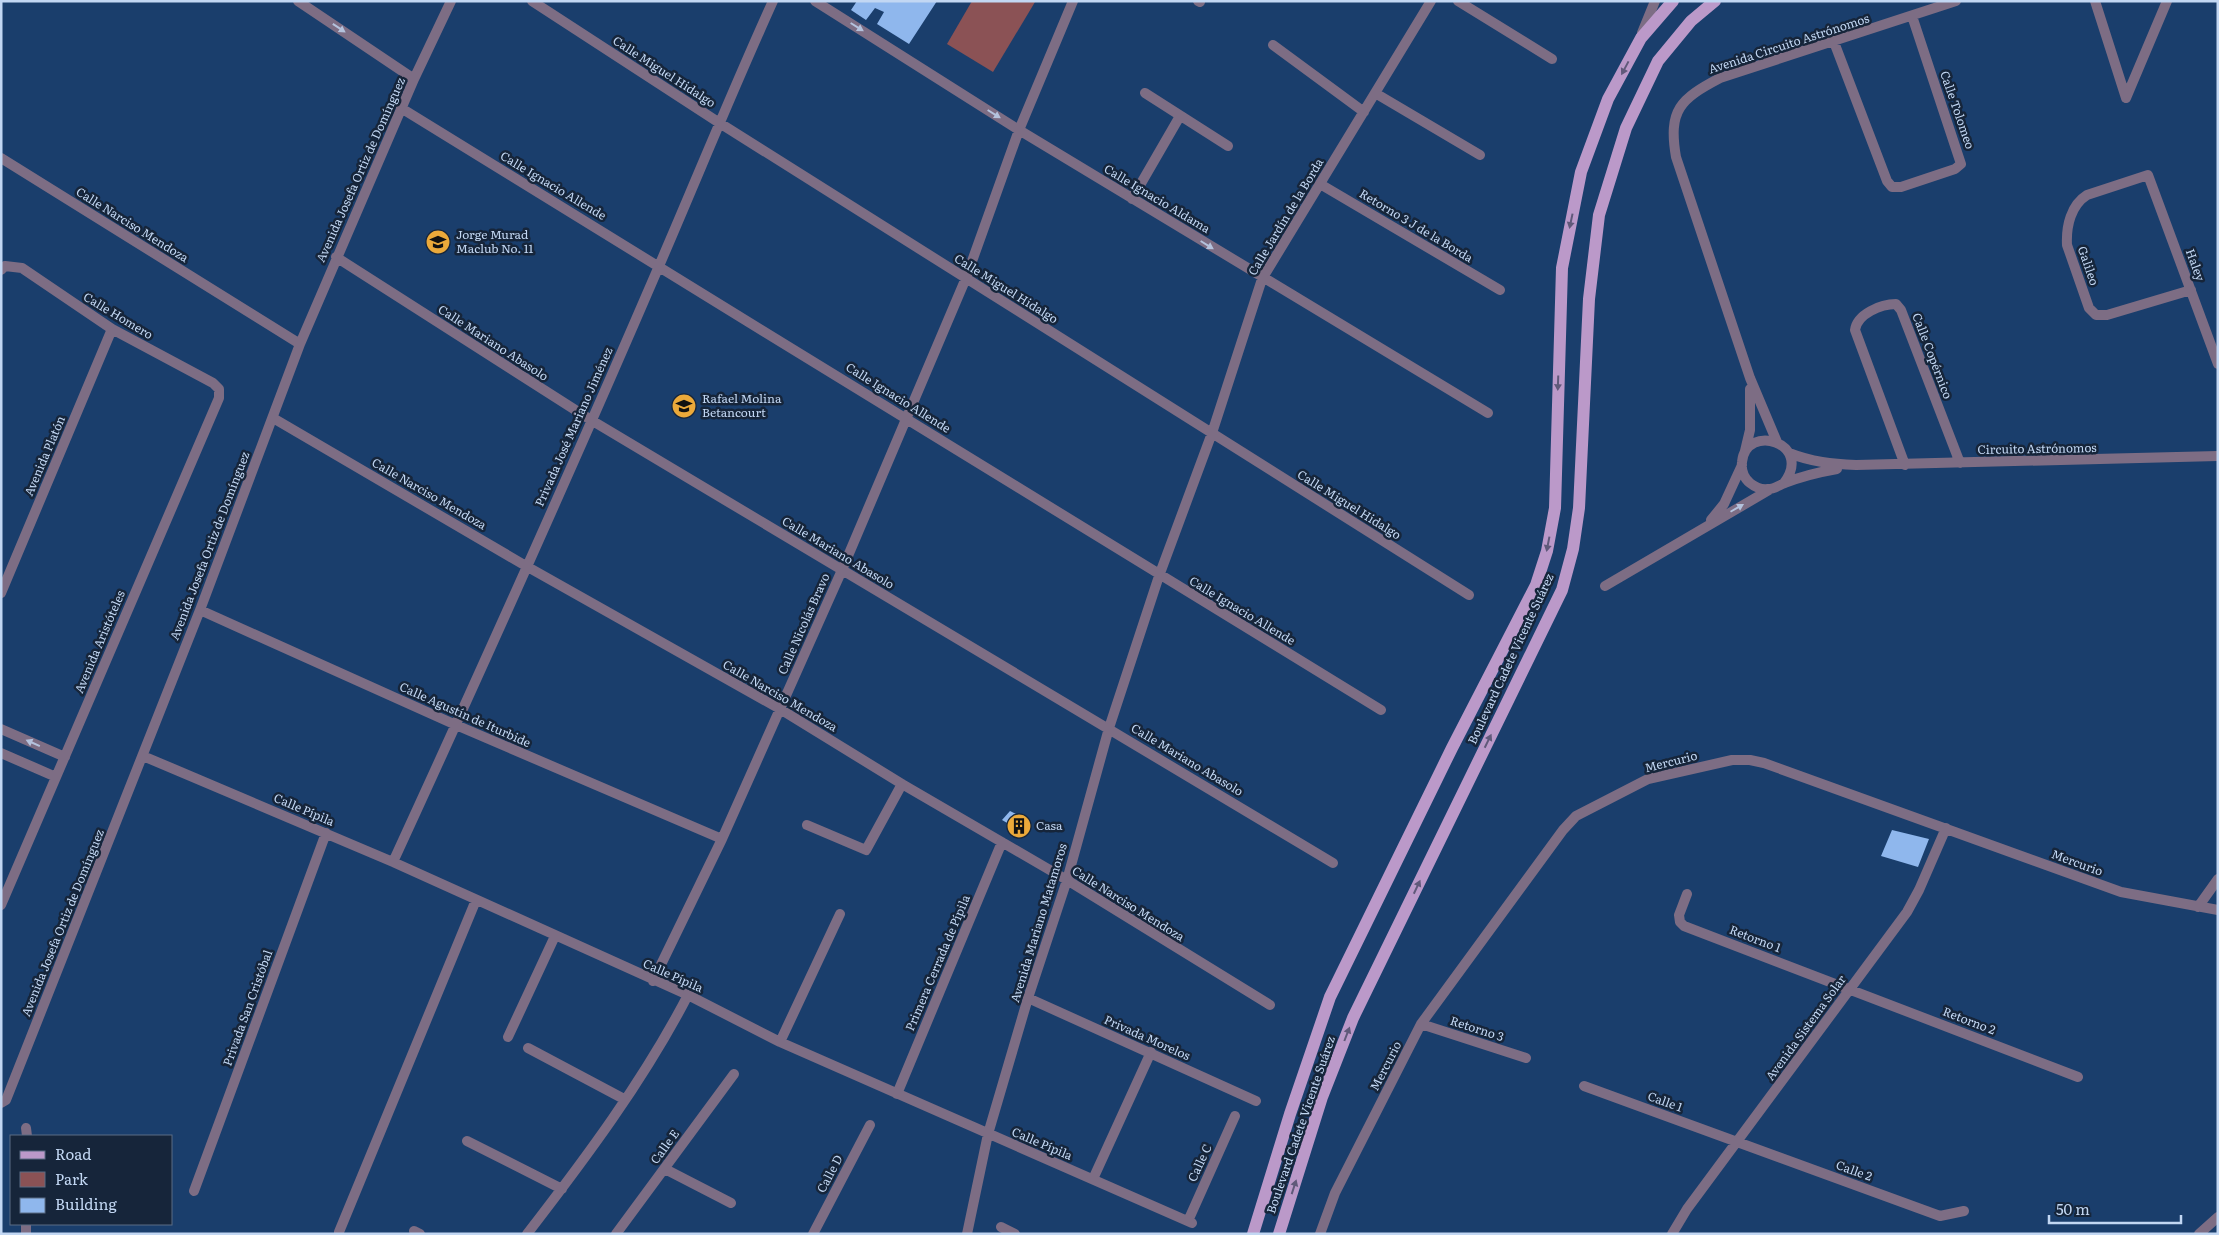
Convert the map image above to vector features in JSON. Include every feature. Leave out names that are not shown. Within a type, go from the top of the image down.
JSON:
[{"type":"main road","name":"Boulevard Cadete Vicente Suárez","points":[[1253,1234],[1290,1114],[1330,997],[1452,748],[1536,585],[1544,560],[1555,508],[1562,268],[1581,172],[1608,99],[1641,38],[1674,1]]},
{"type":"main road","name":"Boulevard Cadete Vicente Suárez","points":[[1279,1234],[1322,1097],[1353,1018],[1562,590],[1574,549],[1579,508],[1589,299],[1599,215],[1626,128],[1658,61],[1691,21],[1715,1]]},
{"type":"street","points":[[298,1],[414,79]]},
{"type":"street","name":"Avenida Josefa Ortiz de Domínguez","points":[[1,1103],[6,1100],[143,756],[300,344],[401,108],[451,1]]},
{"type":"street","name":"Calle Miguel Hidalgo","points":[[532,1],[718,122],[1469,595]]},
{"type":"street","name":"Privada José Mariano Jiménez","points":[[394,862],[591,420],[659,265],[718,122],[773,1]]},
{"type":"street","name":"Calle Ignacio Aldama","points":[[816,1],[1019,130],[1488,413]]},
{"type":"street","name":"Calle Nicolás Bravo","points":[[653,981],[722,839],[842,570],[966,278],[1019,130],[1073,1]]},
{"type":"street","name":"Calle Jardín de la Borda","points":[[1159,576],[1212,433],[1262,278],[1431,1]]},
{"type":"street","points":[[1458,1],[1552,59]]},
{"type":"street","points":[[1641,38],[1654,1]]},
{"type":"street","name":"Avenida Circuito Astrónomos","points":[[1777,442],[1750,378],[1676,157],[1672,137],[1675,119],[1681,104],[1695,91],[1720,78],[1956,1]]},
{"type":"street","points":[[2095,1],[2126,98],[2167,1]]},
{"type":"street","name":"Calle Tolomeo","points":[[1834,42],[1887,182],[1892,187],[1901,187],[1955,169],[1961,164],[1912,16]]},
{"type":"street","points":[[1273,45],[1364,112]]},
{"type":"street","points":[[1375,92],[1480,155]]},
{"type":"street","points":[[1145,93],[1228,146]]},
{"type":"street","name":"Calle Ignacio Allende","points":[[401,108],[907,418],[1159,576],[1382,710]]},
{"type":"street","points":[[1132,199],[1180,116]]},
{"type":"street","name":"Calle Narciso Mendoza","points":[[1,158],[300,344]]},
{"type":"street","name":"Haley","points":[[2148,175],[2218,364]]},
{"type":"street","name":"Galileo","points":[[2148,175],[2088,195],[2079,200],[2073,207],[2067,237],[2068,245],[2089,308],[2096,315],[2107,315],[2190,290]]},
{"type":"street","name":"Retorno 3 J de la Borda","points":[[1320,184],[1500,290]]},
{"type":"street","name":"Calle Mariano Abasolo","points":[[336,257],[591,420],[1333,863]]},
{"type":"street","name":"Calle Homero","points":[[3,268],[22,268],[112,330],[213,383],[219,389]]},
{"type":"street","name":"Calle Copérnico","points":[[1905,465],[1855,330],[1856,323],[1860,317],[1887,304],[1896,304],[1901,310],[1960,463]]},
{"type":"street","name":"Avenida Platón","points":[[1,593],[112,330]]},
{"type":"street","name":"Avenida Circuito Astrónomos","points":[[1744,452],[1751,420],[1750,378]]},
{"type":"street","name":"Avenida Aristóteles","points":[[1,905],[219,398],[219,389]]},
{"type":"street","name":"Calle Narciso Mendoza","points":[[273,418],[526,566],[780,709],[902,784],[1067,880],[1270,1005]]},
{"type":"street","points":[[1605,586],[1706,526],[1784,483],[1792,468],[1789,453],[1777,442],[1760,441],[1753,444],[1744,452],[1742,465],[1724,504],[1706,526]]},
{"type":"street","name":"Circuito Astrónomos","points":[[1789,453],[1817,462],[1856,465],[2218,456]]},
{"type":"street","points":[[1742,465],[1747,480],[1753,486],[1769,490]]},
{"type":"street","name":"Circuito Astrónomos","points":[[1784,483],[1815,473],[1856,465]]},
{"type":"street","name":"Avenida Mariano Matamoros","points":[[967,1234],[988,1134],[1028,998],[1067,880],[1109,728],[1159,576]]},
{"type":"street","name":"Calle Agustín de Iturbide","points":[[200,610],[456,725],[722,839]]},
{"type":"street","points":[[1,729],[65,757]]},
{"type":"street","points":[[1,753],[56,777]]},
{"type":"street","name":"Calle Pípila","points":[[143,756],[394,862],[688,996],[780,1042],[1190,1222]]},
{"type":"street","name":"Mercurio","points":[[1320,1234],[1335,1193],[1421,1024],[1563,830],[1576,816],[1648,779],[1732,760],[1750,760],[1764,763],[2121,892],[2218,910]]},
{"type":"street","points":[[807,825],[866,850],[902,784]]},
{"type":"street","name":"Avenida Sistema Solar","points":[[1672,1234],[1686,1209],[1907,912],[1919,890],[1946,828]]},
{"type":"street","name":"Privada San Cristóbal","points":[[194,1191],[326,832]]},
{"type":"street","name":"Primera Cerrada de Pípila","points":[[897,1094],[1002,842]]},
{"type":"street","points":[[2198,907],[2218,879]]},
{"type":"street","name":"Retorno 1","points":[[1687,894],[1679,915],[1680,922],[1684,926],[1850,988]]},
{"type":"street","points":[[339,1232],[476,900]]},
{"type":"street","points":[[780,1042],[840,914]]},
{"type":"street","points":[[508,1037],[555,936]]},
{"type":"street","name":"Retorno 2","points":[[1850,988],[2078,1077]]},
{"type":"street","points":[[527,1234],[562,1189],[624,1099],[675,1020],[688,996]]},
{"type":"street","name":"Privada Morelos","points":[[1028,998],[1256,1101]]},
{"type":"street","name":"Retorno 3","points":[[1421,1024],[1526,1058]]},
{"type":"street","points":[[528,1048],[624,1099]]},
{"type":"street","points":[[1093,1179],[1151,1052]]},
{"type":"street","name":"Calle E","points":[[616,1234],[734,1074]]},
{"type":"street","name":"Calle 1","points":[[1584,1086],[1737,1142]]},
{"type":"street","name":"Calle C","points":[[1190,1222],[1235,1116]]},
{"type":"street","name":"Calle D","points":[[813,1234],[870,1125]]},
{"type":"street","points":[[466,1141],[562,1189]]},
{"type":"street","name":"Calle 2","points":[[1737,1142],[1940,1216],[1964,1211]]},
{"type":"street","points":[[665,1169],[731,1203]]},
{"type":"street","points":[[2199,1234],[2218,1217]]},
{"type":"street","points":[[1001,1227],[1015,1234]]},
{"type":"green space","points":[[972,1],[1035,2],[993,72],[947,44]]},
{"type":"building","points":[[857,1],[937,1],[909,44],[877,24],[884,12],[875,8],[866,20],[851,10]]},
{"type":"building","name":"Casa","points":[[1010,811],[1028,820],[1023,832],[1002,820]]},
{"type":"building","points":[[1892,830],[1929,839],[1918,867],[1881,856]]},
{"type":"place","name":"Jorge Murad Maclub No. 11","points":[[438,242]]},
{"type":"place","name":"Rafael Molina Betancourt","points":[[684,406]]},
{"type":"place","name":"Casa","points":[[1019,826]]}]
